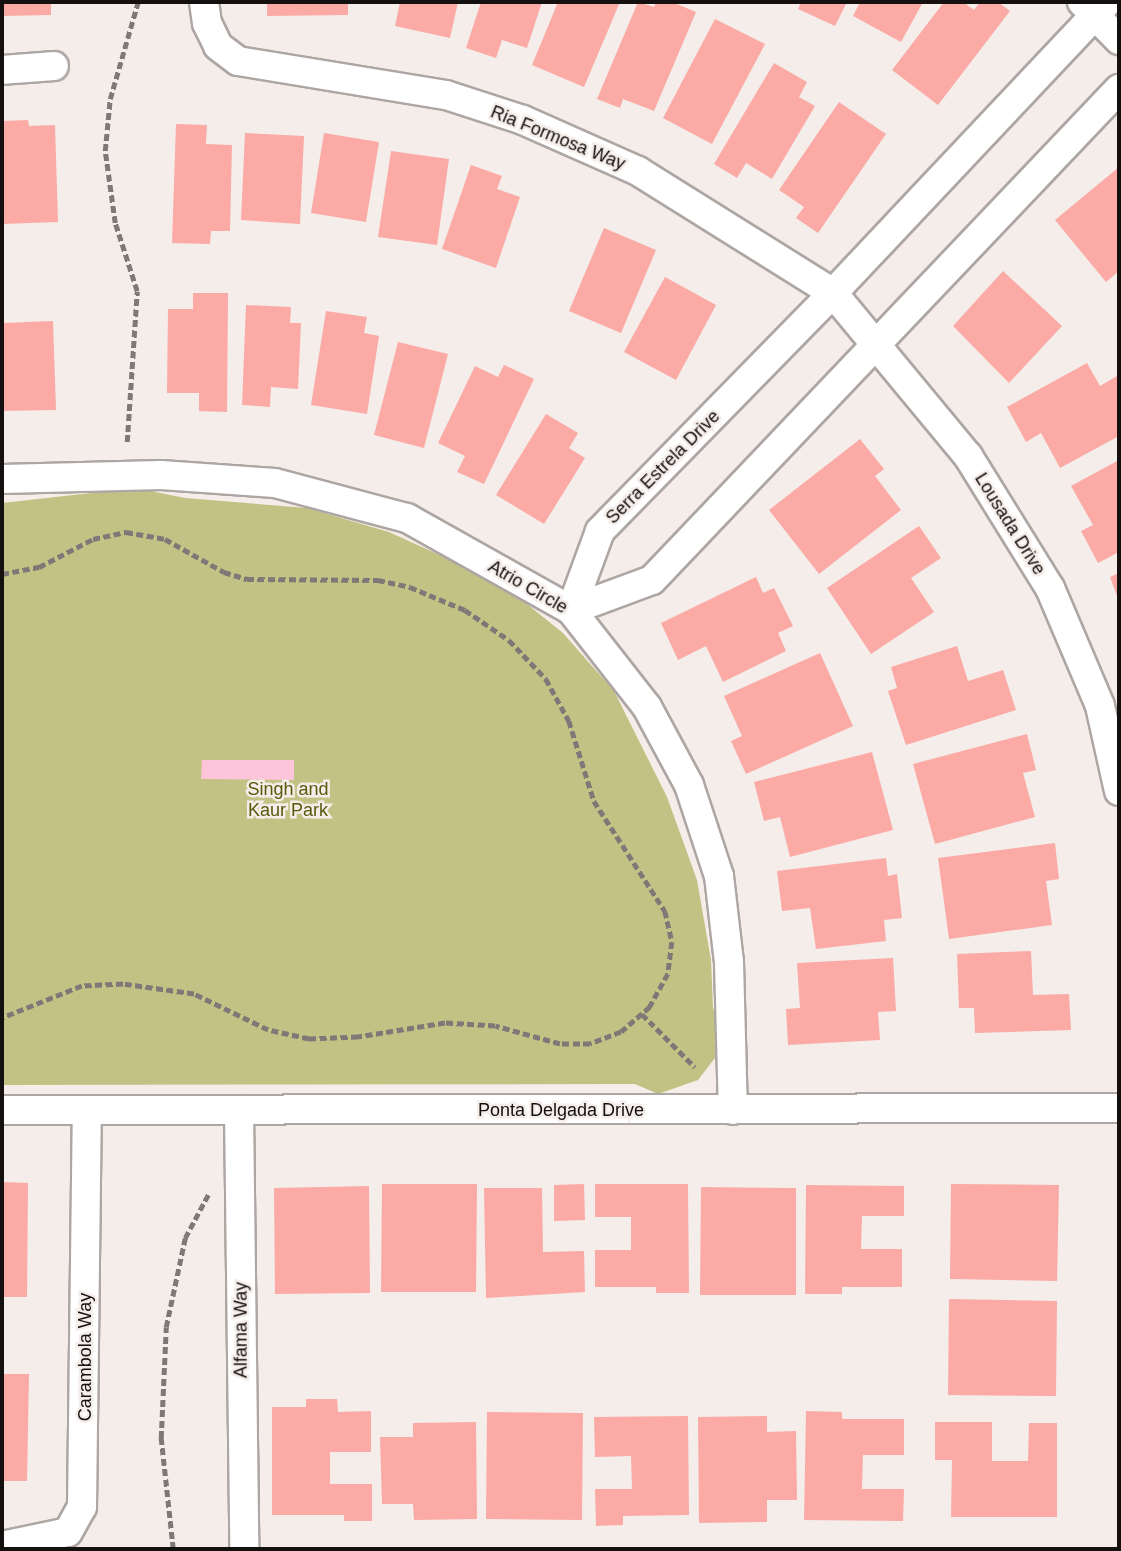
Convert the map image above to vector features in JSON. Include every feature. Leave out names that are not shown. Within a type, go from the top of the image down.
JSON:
[{"type":"street","name":"Ria Formosa Way","points":[[204,2],[207,23],[218,46],[238,61],[446,95],[523,120],[638,171],[834,293]]},
{"type":"street","name":"Serra Estrela Drive","points":[[571,611],[600,531],[834,293],[1095,5]]},
{"type":"street","points":[[1095,5],[1119,40]]},
{"type":"street","points":[[2,70],[54,66]]},
{"type":"street","points":[[571,611],[652,580],[1119,89]]},
{"type":"street","name":"Lousada Drive","points":[[834,293],[968,456],[1050,588],[1100,706],[1119,791]]},
{"type":"street","name":"Atrio Circle","points":[[2,480],[161,475],[275,483],[407,518],[571,611],[647,707],[689,785],[719,876],[729,962],[733,1110]]},
{"type":"street","name":"Ponta Delgada Drive","points":[[2,1110],[1119,1108]]},
{"type":"street","name":"Alfama Way","points":[[239,1110],[244,1549]]},
{"type":"street","name":"Carambola Way","points":[[2,1546],[68,1532],[82,1507],[87,1111]]},
{"type":"path","points":[[127,442],[137,291],[115,223],[106,151],[110,99],[138,2]]},
{"type":"path","points":[[2,575],[39,567],[102,536],[147,534],[247,579],[379,580],[441,598],[488,624],[546,679],[569,721],[600,812],[664,912],[672,958],[660,991],[642,1014],[606,1040],[575,1046],[470,1024],[419,1025],[358,1037],[309,1039],[268,1030],[194,995],[154,986],[99,984],[59,993],[2,1018]]},
{"type":"path","points":[[642,1014],[695,1067]]},
{"type":"path","points":[[173,1549],[161,1438],[164,1340],[185,1238],[211,1186]]},
{"type":"green space","name":"Singh and Kaur Park","points":[[136,488],[185,498],[307,508],[389,532],[501,583],[563,633],[614,691],[667,797],[697,880],[711,960],[713,1008],[721,1030],[715,1058],[698,1080],[658,1094],[635,1084],[2,1085],[2,503]]},
{"type":"shaded area","points":[[202,760],[294,760],[294,780],[201,779]]},
{"type":"building","points":[[2,2],[51,2],[51,15],[2,16]]},
{"type":"building","points":[[267,2],[348,2],[348,15],[267,16]]},
{"type":"building","points":[[400,2],[458,2],[450,38],[395,26]]},
{"type":"building","points":[[481,2],[542,2],[527,48],[502,40],[496,58],[466,48]]},
{"type":"building","points":[[558,2],[620,2],[584,87],[532,65]]},
{"type":"building","points":[[638,2],[654,7],[656,2],[672,2],[696,12],[654,111],[623,99],[620,108],[597,99]]},
{"type":"building","points":[[801,2],[847,2],[835,26],[798,9]]},
{"type":"building","points":[[860,2],[923,2],[901,42],[853,16]]},
{"type":"building","points":[[944,2],[963,2],[974,10],[980,2],[998,2],[1010,11],[938,105],[892,70]]},
{"type":"building","points":[[715,19],[765,44],[712,144],[663,118]]},
{"type":"building","points":[[774,63],[807,82],[799,97],[815,106],[772,179],[746,163],[737,178],[714,164]]},
{"type":"building","points":[[839,102],[886,134],[818,233],[796,218],[804,207],[779,190]]},
{"type":"building","points":[[28,120],[29,126],[55,125],[58,222],[2,224],[2,121]]},
{"type":"building","points":[[176,124],[207,125],[206,144],[232,145],[230,231],[211,231],[210,244],[172,243]]},
{"type":"building","points":[[245,133],[304,136],[300,224],[241,220]]},
{"type":"building","points":[[324,133],[379,142],[366,222],[311,213]]},
{"type":"building","points":[[391,151],[449,159],[437,245],[378,237]]},
{"type":"building","points":[[471,165],[502,176],[497,189],[520,197],[496,268],[442,249]]},
{"type":"building","points":[[1119,167],[1119,271],[1106,282],[1055,220]]},
{"type":"building","points":[[604,228],[656,250],[621,333],[569,311]]},
{"type":"building","points":[[1003,271],[1062,326],[1009,383],[953,326]]},
{"type":"building","points":[[665,277],[716,305],[676,380],[624,352]]},
{"type":"building","points":[[193,293],[228,293],[227,412],[199,411],[199,393],[167,393],[168,309],[193,309]]},
{"type":"building","points":[[246,305],[291,307],[290,323],[301,323],[298,389],[271,387],[270,407],[242,405]]},
{"type":"building","points":[[326,311],[367,317],[364,333],[379,336],[367,414],[311,405]]},
{"type":"building","points":[[53,321],[56,410],[2,411],[2,323]]},
{"type":"building","points":[[398,342],[448,354],[424,448],[374,435]]},
{"type":"building","points":[[1087,363],[1100,386],[1117,376],[1119,436],[1060,468],[1041,433],[1026,442],[1007,407]]},
{"type":"building","points":[[504,365],[534,379],[484,484],[457,472],[465,456],[438,443],[475,366],[498,377]]},
{"type":"building","points":[[546,414],[578,433],[569,448],[585,458],[544,524],[496,495]]},
{"type":"building","points":[[860,439],[884,469],[875,476],[901,510],[819,574],[769,510]]},
{"type":"building","points":[[1119,460],[1119,552],[1098,563],[1081,531],[1093,525],[1071,486]]},
{"type":"building","points":[[919,526],[941,558],[911,578],[934,612],[871,654],[827,588]]},
{"type":"building","points":[[1119,573],[1119,601],[1110,577]]},
{"type":"building","points":[[756,577],[763,593],[774,588],[793,626],[778,633],[786,651],[723,682],[706,646],[678,660],[661,623]]},
{"type":"building","points":[[957,646],[968,681],[1003,670],[1016,710],[906,745],[888,691],[897,688],[891,667]]},
{"type":"building","points":[[820,653],[853,726],[746,774],[731,741],[742,736],[724,696]]},
{"type":"building","points":[[1027,734],[1036,770],[1023,773],[1035,817],[935,844],[913,764]]},
{"type":"building","points":[[872,752],[893,830],[790,857],[780,817],[764,821],[754,782]]},
{"type":"building","points":[[1055,843],[1059,879],[1046,881],[1052,925],[949,939],[938,858]]},
{"type":"building","points":[[886,858],[888,876],[897,874],[902,918],[884,920],[886,941],[816,949],[810,908],[782,911],[777,871]]},
{"type":"building","points":[[1031,951],[1033,995],[1069,994],[1071,1030],[975,1033],[974,1008],[959,1008],[957,954]]},
{"type":"building","points":[[893,958],[896,1011],[878,1012],[880,1040],[788,1045],[786,1009],[800,1008],[797,963]]},
{"type":"building","points":[[2,1182],[28,1183],[27,1297],[2,1297]]},
{"type":"building","points":[[382,1184],[477,1184],[476,1292],[381,1292]]},
{"type":"building","points":[[584,1184],[585,1220],[554,1221],[554,1185]]},
{"type":"building","points":[[595,1184],[688,1184],[689,1293],[656,1293],[656,1287],[595,1287],[595,1250],[631,1250],[631,1217],[595,1217]]},
{"type":"building","points":[[951,1184],[1059,1185],[1057,1281],[950,1279]]},
{"type":"building","points":[[806,1185],[904,1186],[904,1216],[862,1216],[861,1249],[902,1249],[902,1287],[842,1287],[842,1294],[805,1294]]},
{"type":"building","points":[[369,1186],[370,1293],[275,1294],[274,1188]]},
{"type":"building","points":[[701,1187],[796,1188],[796,1295],[700,1295]]},
{"type":"building","points":[[484,1188],[542,1188],[543,1252],[584,1251],[585,1292],[486,1298]]},
{"type":"building","points":[[949,1299],[1057,1301],[1056,1396],[948,1395]]},
{"type":"building","points":[[2,1374],[29,1374],[27,1481],[2,1481]]},
{"type":"building","points":[[306,1399],[337,1399],[338,1412],[371,1411],[371,1452],[330,1452],[330,1484],[372,1484],[372,1521],[344,1521],[344,1515],[272,1515],[272,1407],[306,1407]]},
{"type":"building","points":[[806,1411],[842,1412],[842,1419],[904,1419],[904,1455],[863,1455],[862,1489],[904,1489],[903,1521],[804,1520]]},
{"type":"building","points":[[487,1412],[583,1413],[582,1520],[486,1519]]},
{"type":"building","points":[[688,1416],[689,1515],[623,1516],[623,1525],[596,1526],[595,1489],[632,1489],[631,1456],[595,1457],[594,1417]]},
{"type":"building","points":[[767,1416],[767,1432],[796,1431],[797,1500],[767,1500],[767,1522],[699,1523],[698,1417]]},
{"type":"building","points":[[476,1422],[477,1519],[414,1520],[413,1504],[382,1504],[380,1437],[413,1437],[413,1423]]},
{"type":"building","points":[[935,1422],[992,1422],[992,1461],[1028,1461],[1029,1423],[1057,1423],[1057,1517],[951,1517],[952,1460],[935,1460]]}]
